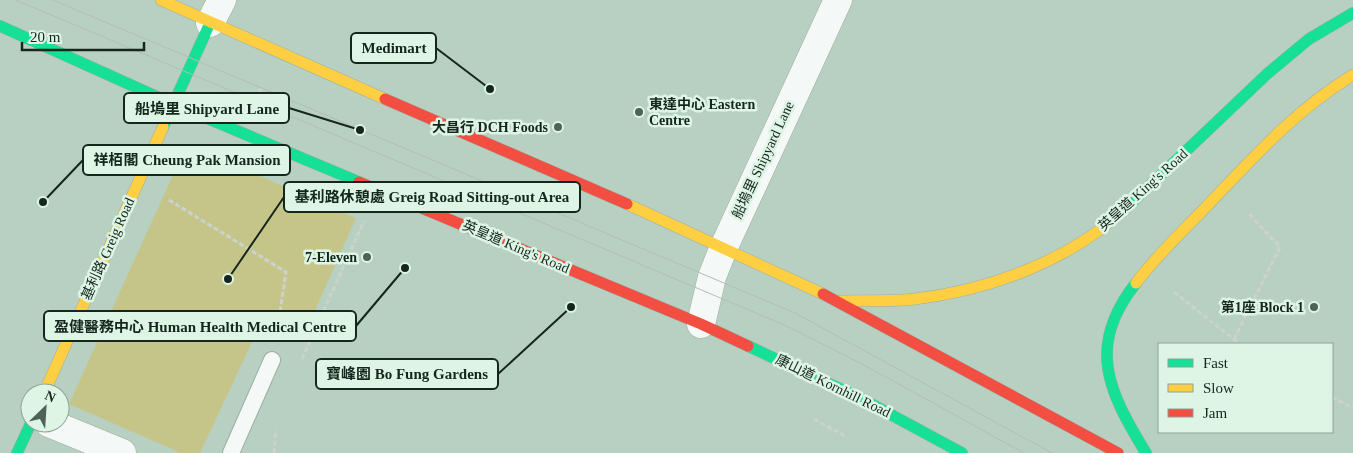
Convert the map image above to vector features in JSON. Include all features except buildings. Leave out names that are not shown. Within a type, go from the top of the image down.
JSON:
[{"type":"main road","name":"英皇道 King's Road","points":[[162,0],[216,11],[275,52],[608,195],[838,301],[1118,453]]},
{"type":"main road","name":"基利路 Greig Road","points":[[48,383],[216,11]]},
{"type":"main road","name":"英皇道 King's Road","points":[[838,301],[915,299],[974,288],[1031,268],[1075,247],[1115,218],[1268,74],[1309,39],[1353,13]]},
{"type":"main road","name":"英皇道 King's Road","points":[[0,26],[173,104],[701,324]]},
{"type":"main road","points":[[1146,453],[1110,386],[1104,368],[1107,337],[1118,308],[1137,280],[1267,144],[1305,109],[1353,75]]},
{"type":"main road","name":"康山道 Kornhill Road","points":[[701,324],[864,400],[962,453]]},
{"type":"main road","points":[[17,453],[26,433]]},
{"type":"street","name":"船塢里 Shipyard Lane","points":[[701,324],[712,277],[723,249],[838,0]]},
{"type":"street","points":[[70,432],[122,453]]},
{"type":"lane","points":[[231,453],[272,360]]},
{"type":"path","points":[[243,133],[275,52]]},
{"type":"path","points":[[164,197],[286,272],[276,339]]},
{"type":"path","points":[[1234,339],[1280,248],[1245,210]]},
{"type":"path","points":[[302,360],[368,213]]},
{"type":"path","points":[[1173,290],[1239,343]]},
{"type":"path","points":[[1333,398],[1353,408]]},
{"type":"path","points":[[274,453],[274,437],[277,428]]},
{"type":"shaded area","points":[[187,144],[356,218],[301,342],[276,339],[253,340],[200,453],[181,453],[70,404]]},
{"type":"tram line","points":[[16,0],[789,327],[864,365],[1024,453]]},
{"type":"tram line","points":[[53,0],[795,313],[1052,453]]},
{"type":"traffic: fast","points":[[1126,208],[1267,74],[1309,39],[1353,13]]},
{"type":"traffic: fast","points":[[163,127],[210,23]]},
{"type":"traffic: fast","points":[[0,26],[173,104],[359,182]]},
{"type":"traffic: fast","points":[[1136,283],[1121,306],[1111,327],[1107,348],[1108,368],[1113,389],[1121,409],[1146,453]]},
{"type":"traffic: fast","points":[[748,346],[864,400],[962,453]]},
{"type":"traffic: fast","points":[[17,453],[26,433]]},
{"type":"traffic: slow","points":[[161,0],[385,99]]},
{"type":"traffic: slow","points":[[1136,283],[1152,263],[1257,153],[1293,119],[1353,75]]},
{"type":"traffic: slow","points":[[48,383],[163,127]]},
{"type":"traffic: slow","points":[[627,204],[823,294]]},
{"type":"traffic: slow","points":[[839,301],[915,299],[943,295],[1000,280],[1028,270],[1080,243],[1126,208]]},
{"type":"traffic: jam","points":[[385,99],[627,204]]},
{"type":"traffic: jam","points":[[359,182],[701,324],[748,346]]},
{"type":"traffic: jam","points":[[823,294],[1118,453]]},
{"type":"place","name":"Medimart","points":[[490,89]]},
{"type":"place","name":"東達中心 Eastern Centre","points":[[639,112]]},
{"type":"place","name":"大昌行 DCH Foods","points":[[558,127]]},
{"type":"place","name":"船塢里 Shipyard Lane","points":[[360,130]]},
{"type":"place","name":"祥栢閣 Cheung Pak Mansion","points":[[43,202]]},
{"type":"place","name":"7-Eleven","points":[[367,257]]},
{"type":"place","name":"盈健醫務中心 Human Health Medical Centre","points":[[405,268]]},
{"type":"place","name":"基利路休憩處 Greig Road Sitting-out Area","points":[[228,279]]},
{"type":"place","name":"寶峰園 Bo Fung Gardens","points":[[571,307]]},
{"type":"place","name":"第1座 Block 1","points":[[1314,307]]}]
